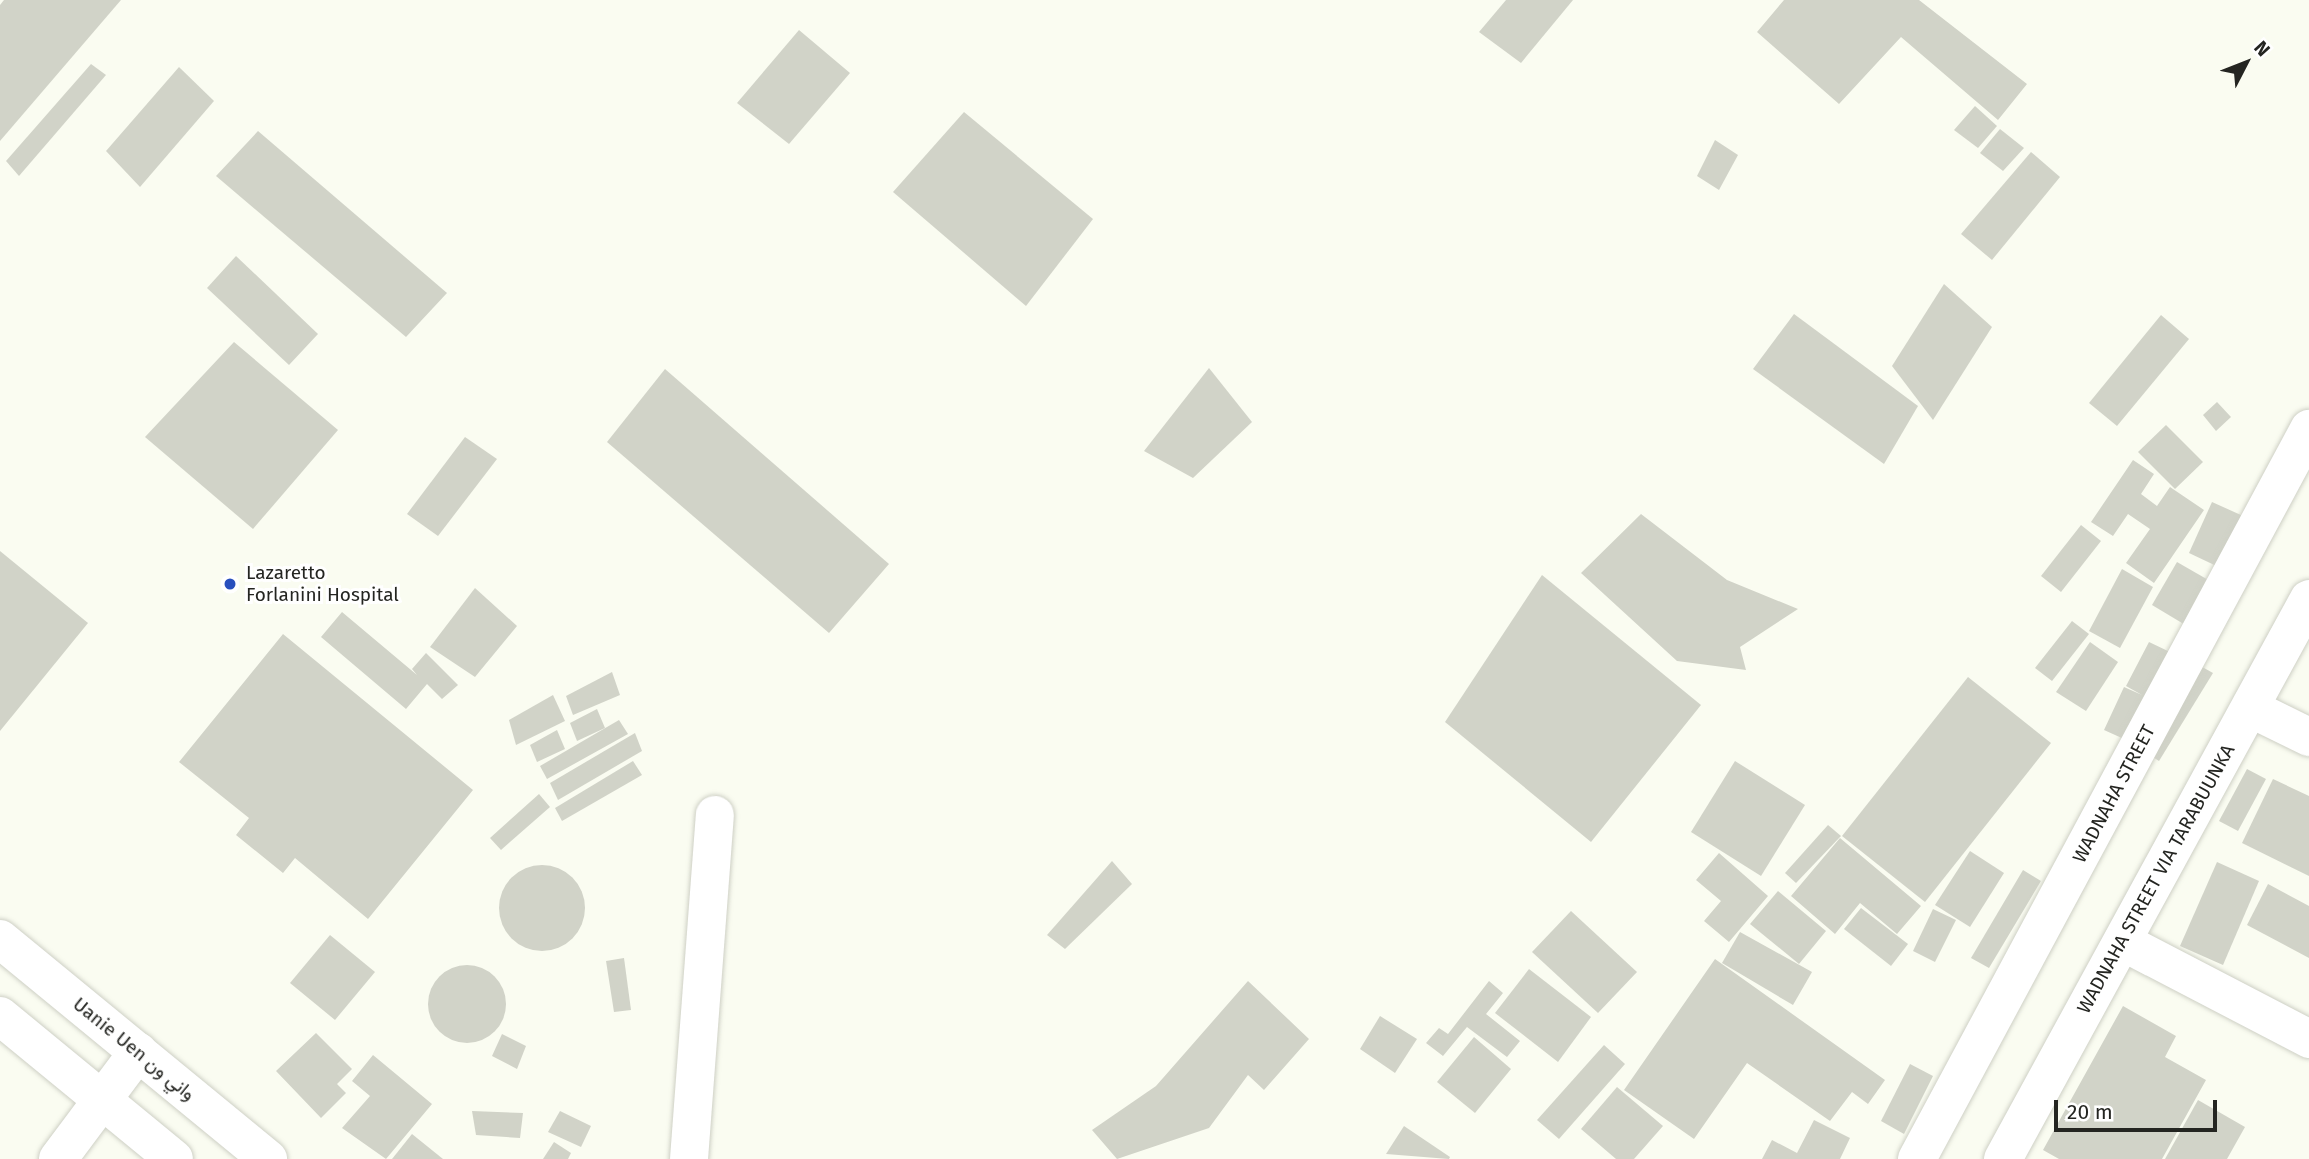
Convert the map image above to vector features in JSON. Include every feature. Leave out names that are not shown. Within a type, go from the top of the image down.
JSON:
[{"type":"main road","name":"WADNAHA STREET","points":[[1917,1159],[2309,429]]},
{"type":"main road","name":"WADNAHA STREET VIA TARABUUNKA","points":[[2003,1159],[2309,599]]},
{"type":"main road","points":[[2250,708],[2309,737]]},
{"type":"main road","points":[[689,1159],[715,815]]},
{"type":"main road","name":"Uanie Uen واني ون","points":[[0,939],[268,1159]]},
{"type":"main road","points":[[2123,942],[2309,1039]]},
{"type":"main road","points":[[0,1016],[174,1159]]},
{"type":"main road","points":[[58,1159],[105,1102],[138,1052]]},
{"type":"building","points":[[4,0],[121,0],[0,141],[0,5]]},
{"type":"building","points":[[1506,0],[1573,0],[1521,63],[1479,32]]},
{"type":"building","points":[[1784,0],[1919,0],[2027,84],[1998,120],[1901,37],[1839,104],[1757,32]]},
{"type":"building","points":[[799,30],[850,73],[789,144],[737,103]]},
{"type":"building","points":[[91,64],[106,75],[19,176],[6,161]]},
{"type":"building","points":[[179,67],[214,101],[140,187],[106,151]]},
{"type":"building","points":[[1975,106],[1997,126],[1978,148],[1954,130]]},
{"type":"building","points":[[964,112],[1093,219],[1026,306],[893,192]]},
{"type":"building","points":[[2000,129],[2024,148],[2003,171],[1980,153]]},
{"type":"building","points":[[258,131],[447,293],[406,337],[216,176]]},
{"type":"building","points":[[1715,140],[1738,155],[1719,190],[1697,176]]},
{"type":"building","points":[[2031,152],[2060,177],[1992,260],[1961,234]]},
{"type":"building","points":[[236,256],[318,334],[289,365],[207,288]]},
{"type":"building","points":[[1944,284],[1992,327],[1933,420],[1892,366]]},
{"type":"building","points":[[1794,314],[1918,406],[1884,464],[1753,369]]},
{"type":"building","points":[[2161,315],[2189,339],[2117,426],[2089,403]]},
{"type":"building","points":[[234,342],[338,430],[253,529],[145,437]]},
{"type":"building","points":[[1209,368],[1252,422],[1193,478],[1144,451]]},
{"type":"building","points":[[665,369],[889,564],[829,633],[607,442]]},
{"type":"building","points":[[2217,402],[2231,417],[2216,431],[2203,415]]},
{"type":"building","points":[[2166,425],[2203,462],[2175,489],[2138,452]]},
{"type":"building","points":[[465,437],[497,459],[438,536],[407,514]]},
{"type":"building","points":[[2133,460],[2154,474],[2141,494],[2157,506],[2170,487],[2204,510],[2154,583],[2126,563],[2150,529],[2128,514],[2113,536],[2091,522]]},
{"type":"building","points":[[2212,502],[2252,520],[2227,571],[2189,553]]},
{"type":"building","points":[[1641,514],[1727,580],[1798,609],[1740,647],[1746,670],[1677,661],[1581,573]]},
{"type":"building","points":[[2081,525],[2101,541],[2061,592],[2041,576]]},
{"type":"building","points":[[0,551],[88,623],[0,731]]},
{"type":"building","points":[[2177,562],[2217,585],[2192,629],[2152,605]]},
{"type":"building","points":[[2122,569],[2153,587],[2120,648],[2089,631]]},
{"type":"building","points":[[1542,575],[1701,705],[1591,842],[1445,722]]},
{"type":"building","points":[[475,588],[517,626],[475,677],[430,647]]},
{"type":"building","points":[[342,612],[417,675],[412,669],[426,653],[458,685],[442,699],[427,684],[406,709],[321,637]]},
{"type":"building","points":[[2072,621],[2089,634],[2052,681],[2035,668]]},
{"type":"building","points":[[283,634],[473,790],[368,919],[295,858],[283,873],[236,835],[249,818],[179,762]]},
{"type":"building","points":[[2090,642],[2118,662],[2086,711],[2056,692]]},
{"type":"building","points":[[2149,642],[2170,652],[2124,739],[2104,730],[2124,687],[2142,695],[2126,686]]},
{"type":"building","points":[[2195,663],[2213,673],[2159,761],[2142,750]]},
{"type":"building","points":[[612,672],[620,695],[573,715],[566,696]]},
{"type":"building","points":[[1968,677],[2051,743],[1925,902],[1842,836]]},
{"type":"building","points":[[553,695],[565,721],[516,745],[509,720]]},
{"type":"building","points":[[597,709],[605,728],[577,741],[570,723]]},
{"type":"building","points":[[619,720],[628,734],[547,779],[540,766]]},
{"type":"building","points":[[557,730],[565,749],[537,762],[530,745]]},
{"type":"building","points":[[635,733],[642,751],[558,800],[550,783]]},
{"type":"building","points":[[633,761],[642,775],[562,821],[555,808]]},
{"type":"building","points":[[1735,761],[1805,805],[1761,876],[1691,832]]},
{"type":"building","points":[[2247,769],[2266,779],[2238,831],[2219,821]]},
{"type":"building","points":[[2273,779],[2309,796],[2309,876],[2242,843]]},
{"type":"building","points":[[539,794],[550,807],[501,850],[490,838]]},
{"type":"building","points":[[1828,825],[1841,836],[1796,883],[1785,873]]},
{"type":"building","points":[[1840,838],[1921,906],[1897,934],[1860,903],[1835,934],[1791,896]]},
{"type":"building","points":[[1970,851],[2004,873],[1970,927],[1935,905]]},
{"type":"building","points":[[1719,853],[1768,896],[1729,942],[1704,921],[1721,901],[1696,880]]},
{"type":"building","points":[[1112,861],[1132,884],[1065,949],[1047,935]]},
{"type":"building","points":[[2217,862],[2259,881],[2223,965],[2180,946]]},
{"type":"building","points":[[534,865],[550,865],[573,877],[582,891],[585,908],[582,925],[573,939],[550,951],[534,951],[518,944],[506,932],[499,916],[499,900],[506,884],[518,872]]},
{"type":"building","points":[[2023,870],[2041,881],[1989,968],[1971,958]]},
{"type":"building","points":[[2268,884],[2309,906],[2309,958],[2247,925]]},
{"type":"building","points":[[1778,891],[1826,931],[1799,964],[1750,924]]},
{"type":"building","points":[[1861,908],[1908,944],[1891,966],[1844,929]]},
{"type":"building","points":[[1933,909],[1956,920],[1935,962],[1913,951]]},
{"type":"building","points":[[1571,911],[1637,972],[1598,1013],[1532,952]]},
{"type":"building","points":[[1740,932],[1812,972],[1793,1005],[1722,963]]},
{"type":"building","points":[[330,935],[375,972],[335,1020],[290,983]]},
{"type":"building","points":[[624,958],[631,1010],[614,1012],[606,961]]},
{"type":"building","points":[[1715,959],[1885,1080],[1868,1104],[1852,1092],[1830,1121],[1747,1063],[1694,1139],[1624,1090]]},
{"type":"building","points":[[467,965],[482,968],[494,977],[503,989],[506,1004],[503,1019],[494,1031],[482,1040],[467,1043],[452,1040],[440,1031],[431,1019],[428,1004],[431,989],[440,977],[452,968]]},
{"type":"building","points":[[1529,969],[1591,1017],[1558,1062],[1495,1013]]},
{"type":"building","points":[[1248,981],[1309,1039],[1264,1090],[1248,1075],[1209,1128],[1117,1159],[1092,1130],[1156,1086]]},
{"type":"building","points":[[1489,981],[1503,993],[1486,1014],[1520,1041],[1507,1057],[1467,1027],[1443,1056],[1426,1043],[1439,1028],[1448,1034]]},
{"type":"building","points":[[2123,1006],[2176,1036],[2165,1057],[2206,1080],[2162,1159],[2059,1159],[2043,1150]]},
{"type":"building","points":[[1380,1016],[1417,1039],[1395,1073],[1360,1049]]},
{"type":"building","points":[[316,1033],[352,1069],[337,1084],[346,1093],[321,1118],[276,1071]]},
{"type":"building","points":[[502,1034],[526,1046],[517,1069],[492,1056]]},
{"type":"building","points":[[1474,1037],[1511,1069],[1475,1113],[1437,1082]]},
{"type":"building","points":[[1604,1045],[1625,1064],[1559,1139],[1537,1120]]},
{"type":"building","points":[[373,1055],[432,1104],[386,1159],[342,1128],[370,1096],[352,1081]]},
{"type":"building","points":[[1910,1064],[1933,1076],[1904,1134],[1881,1121]]},
{"type":"building","points":[[1617,1087],[1663,1126],[1634,1159],[1616,1159],[1581,1129]]},
{"type":"building","points":[[2198,1100],[2245,1127],[2227,1159],[2165,1159]]},
{"type":"building","points":[[472,1111],[523,1113],[520,1138],[476,1135]]},
{"type":"building","points":[[560,1111],[591,1126],[581,1147],[548,1132]]},
{"type":"building","points":[[1814,1120],[1850,1138],[1840,1159],[1762,1159],[1772,1140],[1797,1153]]},
{"type":"building","points":[[1404,1126],[1450,1157],[1449,1159],[1386,1154]]},
{"type":"building","points":[[412,1134],[443,1159],[392,1159]]},
{"type":"building","points":[[554,1142],[571,1153],[568,1159],[543,1159]]},
{"type":"place","name":"Lazaretto Forlanini Hospital","points":[[230,584]]}]
